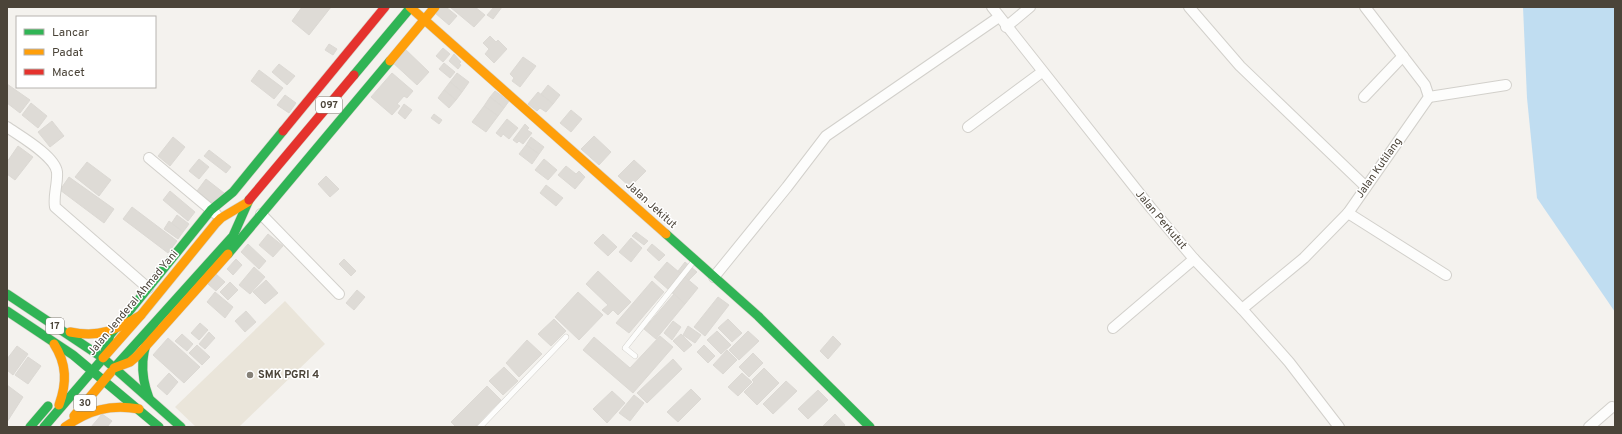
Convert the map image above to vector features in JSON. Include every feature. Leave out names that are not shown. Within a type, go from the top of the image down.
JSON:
[{"type":"main road","points":[[103,358],[106,343],[148,288],[211,210],[233,192],[386,7]]},
{"type":"main road","name":"Jalan Jekitut","points":[[410,7],[758,316],[870,427]]},
{"type":"main road","name":"Jalan Jenderal Ahmad Yani","points":[[65,427],[114,368],[233,236],[248,202],[410,7]]},
{"type":"main road","points":[[114,368],[130,362],[144,348],[240,241],[434,7]]},
{"type":"main road","name":"Jalan Jenderal Ahmad Yani","points":[[44,427],[141,315],[221,218],[248,202]]},
{"type":"main road","name":"17","points":[[7,294],[103,358],[181,427]]},
{"type":"main road","name":"17","points":[[7,311],[92,370],[140,409],[159,427]]},
{"type":"main road","points":[[61,329],[81,335],[93,336],[114,331],[141,315]]},
{"type":"main road","points":[[150,399],[142,383],[141,371],[144,348],[147,338],[154,325]]},
{"type":"main road","points":[[52,341],[60,353],[66,373],[65,386],[53,416]]},
{"type":"main road","name":"30","points":[[30,427],[65,386]]},
{"type":"main road","points":[[65,427],[79,417],[96,409],[114,406],[140,409]]},
{"type":"street","name":"Jalan Perkutut","points":[[992,7],[1006,27],[1151,208],[1194,258],[1289,362],[1339,427]]},
{"type":"street","points":[[1006,27],[1030,7]]},
{"type":"street","points":[[1189,7],[1240,66],[1366,187]]},
{"type":"street","points":[[1365,7],[1425,85],[1429,97],[1506,85]]},
{"type":"street","points":[[714,277],[826,136],[999,17]]},
{"type":"street","points":[[1364,97],[1403,56]]},
{"type":"street","points":[[968,128],[1042,72]]},
{"type":"street","name":"Jalan Kutilang","points":[[1242,309],[1304,258],[1348,213],[1429,97]]},
{"type":"street","points":[[7,127],[54,163],[57,173],[53,199],[55,207],[148,288]]},
{"type":"street","points":[[148,158],[221,218]]},
{"type":"street","points":[[1348,213],[1446,275]]},
{"type":"street","points":[[261,214],[339,294]]},
{"type":"street","points":[[1113,328],[1194,258]]},
{"type":"street","points":[[1589,427],[1612,408]]},
{"type":"lane","points":[[635,356],[625,348],[695,260]]},
{"type":"lane","points":[[480,427],[566,337]]},
{"type":"shaded area","name":"SMK PGRI 4","points":[[285,301],[325,344],[239,427],[196,427],[175,407]]},
{"type":"water","points":[[1523,7],[1615,7],[1615,312],[1537,198],[1527,98]]},
{"type":"building","points":[[302,7],[331,7],[309,35],[292,21]]},
{"type":"building","points":[[440,7],[446,7],[457,16],[449,25],[435,13]]},
{"type":"building","points":[[450,7],[475,7],[485,15],[474,27]]},
{"type":"building","points":[[494,7],[502,7],[493,19],[487,15]]},
{"type":"building","points":[[490,36],[496,42],[498,40],[507,49],[494,63],[485,54],[489,49],[483,43]]},
{"type":"building","points":[[329,44],[337,49],[333,55],[325,50]]},
{"type":"building","points":[[404,48],[429,72],[417,85],[391,61]]},
{"type":"building","points":[[443,48],[450,54],[443,62],[436,56]]},
{"type":"building","points":[[454,54],[461,62],[458,69],[449,61]]},
{"type":"building","points":[[523,57],[536,66],[520,87],[512,81],[514,78],[510,74]]},
{"type":"building","points":[[444,63],[455,72],[450,78],[439,69]]},
{"type":"building","points":[[279,64],[295,76],[287,85],[272,72]]},
{"type":"building","points":[[259,70],[283,88],[274,99],[251,81]]},
{"type":"building","points":[[392,73],[413,91],[407,98],[404,96],[397,104],[400,106],[392,115],[371,97]]},
{"type":"building","points":[[457,73],[469,82],[462,92],[450,82]]},
{"type":"building","points":[[450,82],[462,92],[456,100],[444,90]]},
{"type":"building","points":[[7,84],[30,100],[20,113],[7,103]]},
{"type":"building","points":[[548,85],[560,95],[553,104],[541,94]]},
{"type":"building","points":[[444,90],[456,100],[449,108],[438,98]]},
{"type":"building","points":[[495,91],[509,101],[504,108],[490,97]]},
{"type":"building","points":[[538,92],[553,104],[546,112],[540,108],[537,111],[528,104]]},
{"type":"building","points":[[285,95],[296,103],[289,113],[277,105]]},
{"type":"building","points":[[490,97],[504,108],[498,116],[484,106]]},
{"type":"building","points":[[31,103],[47,116],[38,128],[22,115]]},
{"type":"building","points":[[404,104],[412,110],[405,119],[398,113]]},
{"type":"building","points":[[484,106],[498,116],[486,132],[472,122]]},
{"type":"building","points":[[571,110],[582,119],[571,132],[560,123]]},
{"type":"building","points":[[434,114],[442,120],[439,124],[431,118]]},
{"type":"building","points":[[507,119],[518,128],[509,139],[503,134],[501,137],[496,133]]},
{"type":"building","points":[[52,121],[64,136],[50,147],[38,132]]},
{"type":"building","points":[[525,124],[529,128],[527,130],[532,133],[523,144],[519,141],[517,143],[513,140]]},
{"type":"building","points":[[594,136],[611,152],[599,165],[581,149]]},
{"type":"building","points":[[173,137],[185,147],[170,166],[158,156]]},
{"type":"building","points":[[531,137],[544,147],[539,154],[526,145]]},
{"type":"building","points":[[526,145],[539,154],[532,164],[519,154]]},
{"type":"building","points":[[18,146],[33,157],[15,180],[7,174],[7,162]]},
{"type":"building","points":[[209,150],[231,167],[226,173],[204,156]]},
{"type":"building","points":[[199,159],[209,167],[199,179],[189,171]]},
{"type":"building","points":[[544,159],[557,170],[548,180],[535,170]]},
{"type":"building","points":[[634,160],[646,171],[630,187],[618,176]]},
{"type":"building","points":[[87,162],[111,180],[99,196],[75,177]]},
{"type":"building","points":[[566,166],[576,174],[579,171],[585,177],[575,189],[558,175]]},
{"type":"building","points":[[326,176],[339,189],[330,197],[318,184]]},
{"type":"building","points":[[69,177],[114,209],[104,223],[60,190]]},
{"type":"building","points":[[206,179],[224,193],[215,205],[197,191]]},
{"type":"building","points":[[546,185],[563,198],[556,206],[540,193]]},
{"type":"building","points":[[170,191],[195,212],[188,221],[163,200]]},
{"type":"building","points":[[132,207],[177,241],[168,253],[123,219]]},
{"type":"building","points":[[177,215],[189,224],[183,232],[171,224]]},
{"type":"building","points":[[169,221],[183,232],[178,239],[164,229]]},
{"type":"building","points":[[636,232],[648,241],[644,245],[632,236]]},
{"type":"building","points":[[268,234],[283,246],[273,257],[259,245]]},
{"type":"building","points":[[603,234],[617,247],[608,256],[594,243]]},
{"type":"building","points":[[631,238],[642,248],[631,262],[619,252]]},
{"type":"building","points":[[248,244],[266,261],[259,269],[241,252]]},
{"type":"building","points":[[652,244],[665,255],[659,261],[647,250]]},
{"type":"building","points":[[236,259],[242,265],[233,275],[227,269]]},
{"type":"building","points":[[344,259],[356,271],[351,276],[339,264]]},
{"type":"building","points":[[667,262],[698,288],[685,304],[654,277]]},
{"type":"building","points":[[685,262],[697,272],[689,280],[678,271]]},
{"type":"building","points":[[254,267],[265,277],[250,294],[239,285]]},
{"type":"building","points":[[598,271],[631,302],[618,315],[613,310],[608,315],[602,310],[608,305],[586,284]]},
{"type":"building","points":[[216,274],[225,282],[216,291],[208,284]]},
{"type":"building","points":[[266,280],[278,293],[265,304],[253,292]]},
{"type":"building","points":[[652,281],[664,292],[629,333],[616,323]]},
{"type":"building","points":[[230,282],[238,290],[228,300],[220,292]]},
{"type":"building","points":[[357,290],[365,297],[354,310],[346,303]]},
{"type":"building","points":[[215,292],[233,307],[225,318],[207,302]]},
{"type":"building","points":[[578,292],[603,315],[579,340],[555,317]]},
{"type":"building","points":[[674,294],[685,304],[656,339],[644,329]]},
{"type":"building","points":[[718,297],[729,305],[705,336],[694,327]]},
{"type":"building","points":[[246,311],[256,322],[245,332],[235,321]]},
{"type":"building","points":[[554,319],[566,331],[551,346],[538,334]]},
{"type":"building","points":[[728,319],[742,333],[732,342],[718,328]]},
{"type":"building","points":[[673,321],[681,327],[672,340],[664,333]]},
{"type":"building","points":[[200,323],[208,330],[199,340],[191,333]]},
{"type":"building","points":[[688,326],[701,335],[695,343],[683,335]]},
{"type":"building","points":[[717,331],[731,345],[721,354],[707,340]]},
{"type":"building","points":[[748,331],[759,341],[739,360],[729,350]]},
{"type":"building","points":[[209,332],[215,338],[205,349],[199,344]]},
{"type":"building","points":[[182,334],[193,344],[187,351],[175,341]]},
{"type":"building","points":[[681,334],[692,345],[684,352],[673,341]]},
{"type":"building","points":[[660,336],[673,347],[633,393],[583,350],[594,337],[630,368]]},
{"type":"building","points":[[833,336],[841,344],[828,359],[820,351]]},
{"type":"building","points":[[168,338],[200,367],[184,383],[153,355]]},
{"type":"building","points":[[527,340],[542,354],[519,377],[506,363]]},
{"type":"building","points":[[197,345],[210,357],[202,365],[189,353]]},
{"type":"building","points":[[704,345],[715,356],[708,363],[697,352]]},
{"type":"building","points":[[17,346],[28,354],[13,375],[7,370],[7,359]]},
{"type":"building","points":[[727,350],[737,360],[723,374],[713,365]]},
{"type":"building","points":[[753,353],[763,363],[749,377],[739,367]]},
{"type":"building","points":[[28,357],[41,366],[28,384],[15,375]]},
{"type":"building","points":[[673,359],[682,369],[647,403],[637,393]]},
{"type":"building","points":[[504,367],[518,381],[503,395],[489,381]]},
{"type":"building","points":[[764,368],[779,383],[757,405],[744,392],[754,382],[752,380]]},
{"type":"building","points":[[169,373],[178,382],[167,395],[157,386]]},
{"type":"building","points":[[742,373],[752,382],[738,396],[728,387]]},
{"type":"building","points":[[786,381],[797,391],[773,414],[763,404]]},
{"type":"building","points":[[7,385],[23,397],[7,422]]},
{"type":"building","points":[[487,386],[501,400],[475,427],[456,427],[451,422]]},
{"type":"building","points":[[691,389],[701,399],[678,422],[667,412]]},
{"type":"building","points":[[818,390],[828,400],[808,419],[798,409]]},
{"type":"building","points":[[612,391],[625,403],[607,423],[593,409]]},
{"type":"building","points":[[634,395],[644,403],[630,421],[619,413]]},
{"type":"building","points":[[102,414],[112,421],[107,427],[91,427]]},
{"type":"building","points":[[835,414],[845,425],[843,427],[822,427]]},
{"type":"traffic: fast","points":[[354,75],[411,7]]},
{"type":"traffic: fast","points":[[228,254],[390,61]]},
{"type":"traffic: fast","points":[[103,358],[110,335],[211,210],[233,192],[283,131]]},
{"type":"traffic: fast","points":[[114,368],[233,236],[249,200]]},
{"type":"traffic: fast","points":[[666,234],[758,316],[870,427]]},
{"type":"traffic: fast","points":[[7,294],[103,358],[181,427]]},
{"type":"traffic: fast","points":[[7,311],[73,355],[159,427]]},
{"type":"traffic: fast","points":[[149,398],[144,379],[143,361],[146,343],[154,325]]},
{"type":"traffic: fast","points":[[44,427],[100,362]]},
{"type":"traffic: fast","points":[[30,427],[48,406]]},
{"type":"traffic: slow","points":[[410,7],[666,234]]},
{"type":"traffic: slow","points":[[390,61],[435,7]]},
{"type":"traffic: slow","points":[[103,358],[141,315],[216,223],[221,218],[248,202]]},
{"type":"traffic: slow","points":[[114,368],[130,362],[137,356],[228,254]]},
{"type":"traffic: slow","points":[[70,332],[81,334],[99,333],[115,329],[141,315]]},
{"type":"traffic: slow","points":[[54,344],[61,359],[64,374],[62,397],[59,405]]},
{"type":"traffic: slow","points":[[74,416],[111,372]]},
{"type":"traffic: slow","points":[[65,427],[83,416],[100,410],[119,407],[139,409]]},
{"type":"traffic: jam","points":[[283,131],[385,7]]},
{"type":"traffic: jam","points":[[249,200],[354,75]]},
{"type":"place","name":"SMK PGRI 4","points":[[250,375]]}]
